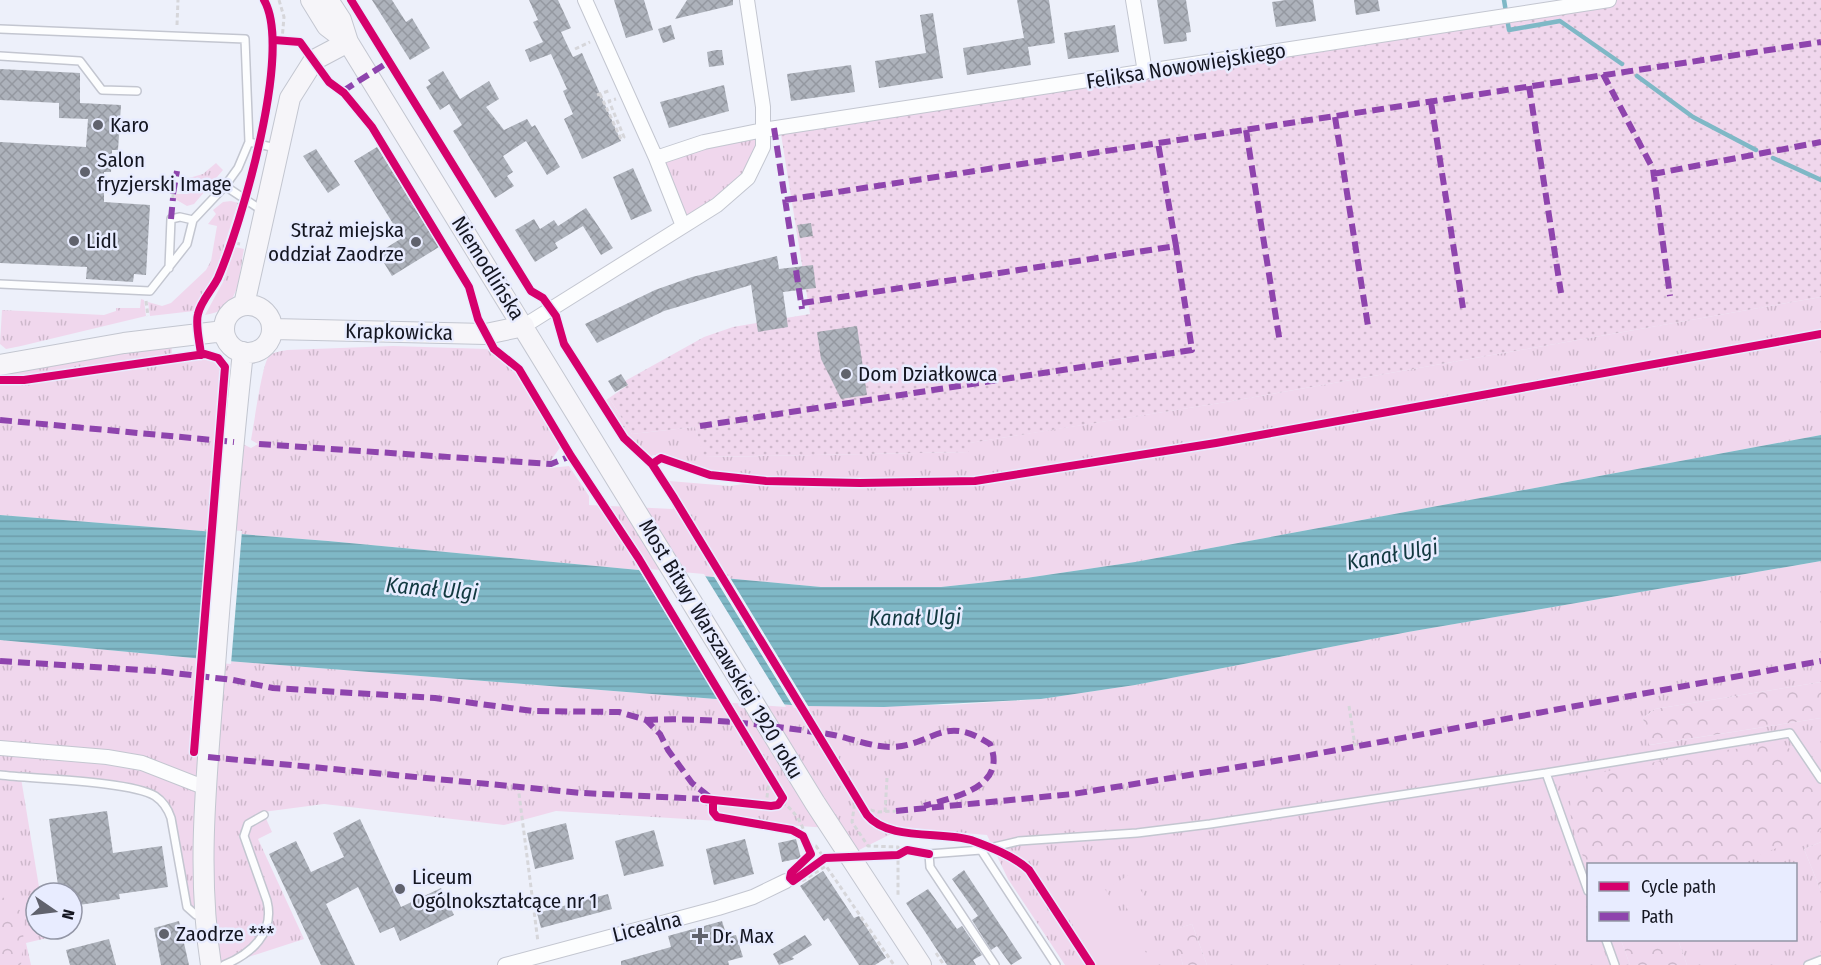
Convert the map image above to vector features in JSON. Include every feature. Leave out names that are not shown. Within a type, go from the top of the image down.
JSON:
[{"type":"street","name":"Niemodlińska","points":[[311,0],[327,26],[348,42]]},
{"type":"street","name":"Niemodlińska","points":[[328,0],[341,20],[348,42],[627,496]]},
{"type":"street","points":[[585,0],[656,158],[683,226]]},
{"type":"street","points":[[524,326],[733,194],[748,178],[763,147],[763,107],[747,0]]},
{"type":"street","points":[[1133,0],[1145,72]]},
{"type":"street","name":"Feliksa Nowowiejskiego","points":[[656,158],[704,142],[763,130],[1609,0]]},
{"type":"street","points":[[244,305],[285,115],[294,89],[321,69],[348,42]]},
{"type":"street","points":[[244,305],[261,308],[267,313],[273,329],[267,345],[252,353],[243,352],[230,345],[224,331],[229,314],[244,305]]},
{"type":"street","name":"Krapkowicka","points":[[273,329],[486,334],[524,326]]},
{"type":"street","points":[[0,364],[124,343],[224,331]]},
{"type":"street","points":[[211,965],[205,915],[203,863],[206,788],[243,352]]},
{"type":"street","name":"Most Bitwy Warszawskiej 1920 roku","points":[[627,496],[815,803],[921,965]]},
{"type":"street","points":[[0,748],[107,757],[142,763],[206,788]]},
{"type":"street","name":"Licealna","points":[[505,965],[545,957],[718,908],[753,897],[786,881]]},
{"type":"lane","points":[[0,29],[245,39],[249,142],[238,168],[225,186],[193,220],[188,244],[150,291],[0,284]]},
{"type":"lane","points":[[0,56],[80,61],[102,90],[137,91]]},
{"type":"lane","points":[[249,142],[278,149]]},
{"type":"lane","points":[[225,186],[264,211]]},
{"type":"lane","points":[[169,268],[171,219],[180,217],[193,220]]},
{"type":"lane","points":[[995,965],[930,867],[929,854],[981,850],[1019,841],[1137,833],[1288,814],[1790,733],[1821,779]]},
{"type":"lane","points":[[1546,773],[1587,888]]},
{"type":"lane","points":[[0,775],[133,788],[155,796],[168,808],[171,818],[187,907],[196,915],[205,915]]},
{"type":"lane","points":[[224,965],[240,958],[267,929],[269,910],[267,902],[244,837],[248,824],[264,815]]},
{"type":"lane","points":[[981,850],[1056,965]]},
{"type":"lane","points":[[1607,941],[1615,965]]},
{"type":"lane","points":[[1808,965],[1821,960]]},
{"type":"path","points":[[177,36],[178,0]]},
{"type":"path","points":[[278,40],[284,17],[279,0]]},
{"type":"path","points":[[273,26],[278,40]]},
{"type":"path","points":[[575,49],[593,43],[587,31]]},
{"type":"path","points":[[609,101],[624,137],[621,139],[599,94],[611,90],[621,108]]},
{"type":"path","points":[[230,242],[244,244]]},
{"type":"path","points":[[146,300],[148,316]]},
{"type":"path","points":[[1349,706],[1354,746]]},
{"type":"path","points":[[885,812],[887,778]]},
{"type":"path","points":[[766,805],[769,781]]},
{"type":"path","points":[[518,786],[545,957]]},
{"type":"path","points":[[777,786],[783,798],[782,802]]},
{"type":"path","points":[[852,788],[864,808],[885,812],[900,811],[896,821]]},
{"type":"path","points":[[858,798],[855,801],[852,822],[867,846],[898,847],[896,893],[902,902]]},
{"type":"path","points":[[704,799],[713,804],[778,805],[782,802]]},
{"type":"path","points":[[782,802],[790,807],[803,829],[807,842]]},
{"type":"path","points":[[792,830],[816,846],[824,858]]},
{"type":"path","points":[[802,881],[826,867],[894,965]]},
{"type":"path","points":[[932,947],[944,965]]},
{"type":"green space","points":[[1609,0],[1821,0],[1821,297],[1226,402],[970,443],[969,452],[704,457],[695,427],[632,434],[609,398],[628,385],[625,381],[704,337],[733,327],[810,314],[780,128]]},
{"type":"green space","points":[[763,130],[758,161],[683,226],[656,158]]},
{"type":"green space","points":[[216,163],[223,170],[194,204],[187,206],[175,199],[175,194],[188,194],[189,178],[203,174]]},
{"type":"green space","points":[[223,202],[238,203],[214,277],[194,311],[150,316],[148,302],[162,306],[171,303],[206,270],[211,261],[217,226],[208,224],[216,214],[213,210]]},
{"type":"green space","points":[[235,247],[244,249],[236,291],[232,300],[225,307],[205,315],[224,280]]},
{"type":"green space","points":[[1821,297],[1821,435],[1135,562],[1026,578],[941,587],[821,587],[328,541],[0,515],[0,365],[171,337],[172,354],[205,350],[217,353],[225,361],[230,385],[226,436],[251,448],[258,444],[251,440],[256,409],[266,361],[273,354],[287,350],[393,346],[487,349],[516,371],[561,446],[550,462],[550,468],[569,466],[589,496],[589,505],[673,509],[669,481],[730,486],[763,481],[710,475],[660,453],[651,456],[635,445],[605,401],[609,398],[632,434],[695,427],[705,457],[969,452],[969,443],[1226,402]]},
{"type":"green space","points":[[141,299],[144,300],[146,316],[6,349],[0,344],[2,310],[104,315],[116,311],[116,308],[140,308]]},
{"type":"green space","points":[[1821,561],[1821,682],[1655,709],[1643,718],[1650,745],[1821,718],[1821,842],[1804,849],[1821,891],[1821,965],[1687,965],[1678,941],[1797,941],[1797,863],[1587,863],[1587,941],[1621,941],[1630,965],[1207,965],[1192,924],[1173,930],[1183,965],[1065,965],[1008,879],[987,835],[903,828],[849,855],[831,828],[556,811],[504,825],[324,804],[263,812],[272,832],[258,839],[304,939],[224,965],[211,965],[205,915],[187,907],[174,830],[162,802],[133,788],[21,778],[38,881],[24,881],[24,941],[34,941],[26,943],[31,965],[0,965],[0,640],[215,660],[805,706],[950,705],[1041,699],[1135,685],[1408,632]]},
{"type":"green space","points":[[1821,682],[1821,718],[1649,745],[1643,718],[1655,709]]},
{"type":"green space","points":[[1782,743],[1795,753],[1821,796],[1821,831],[1738,863],[1587,863],[1587,866],[1571,820],[1572,795],[1577,784],[1587,775],[1703,753]]},
{"type":"green space","points":[[1821,842],[1821,891],[1804,849]]},
{"type":"green space","points":[[1130,874],[1153,909],[1136,922],[1112,886]]},
{"type":"green space","points":[[1101,883],[1154,965],[1100,965],[1062,909]]},
{"type":"green space","points":[[0,897],[9,899],[24,915],[24,928],[21,965],[0,965]]},
{"type":"green space","points":[[1192,924],[1207,965],[1183,965],[1172,930]]},
{"type":"green space","points":[[1621,941],[1678,941],[1687,965],[1630,965]]},
{"type":"water","name":"Kanał Ulgi","points":[[1821,435],[1821,561],[1408,632],[1135,685],[1041,699],[884,707],[805,706],[215,660],[0,640],[0,515],[328,541],[821,587],[941,587],[1026,578],[1135,562]]},
{"type":"pier","points":[[208,528],[242,531],[231,664],[196,661]]},
{"type":"pier","points":[[638,568],[704,574],[786,707],[720,702]]},
{"type":"pier","points":[[713,575],[729,576],[810,709],[794,708]]},
{"type":"building","points":[[372,0],[392,0],[406,22],[412,18],[430,48],[410,60]]},
{"type":"building","points":[[529,0],[558,0],[571,28],[561,32],[573,57],[582,53],[621,141],[582,159],[564,119],[573,114],[563,91],[567,89],[551,54],[530,62],[525,50],[543,42],[533,22],[538,20]]},
{"type":"building","points":[[614,0],[644,0],[653,30],[626,38]]},
{"type":"building","points":[[687,0],[733,0],[733,5],[675,19]]},
{"type":"building","points":[[1017,0],[1049,0],[1055,43],[1028,47],[1031,65],[967,75],[963,48],[1024,38]]},
{"type":"building","points":[[1157,0],[1186,0],[1191,32],[1186,33],[1187,41],[1164,44]]},
{"type":"building","points":[[1313,0],[1316,21],[1276,27],[1272,2]]},
{"type":"building","points":[[1354,0],[1378,0],[1380,11],[1356,15]]},
{"type":"building","points":[[933,13],[943,78],[879,88],[875,61],[926,53],[920,15]]},
{"type":"building","points":[[671,25],[675,39],[663,43],[658,29]]},
{"type":"building","points":[[1115,25],[1119,52],[1068,59],[1064,33]]},
{"type":"building","points":[[722,50],[724,65],[709,67],[707,52]]},
{"type":"building","points":[[851,65],[855,92],[791,101],[787,74]]},
{"type":"building","points":[[0,69],[80,73],[80,103],[121,105],[118,150],[112,150],[111,172],[104,172],[104,202],[150,205],[146,275],[134,274],[133,282],[86,279],[87,267],[0,263],[0,142],[86,147],[88,119],[59,118],[59,103],[0,100]]},
{"type":"building","points":[[443,71],[460,99],[489,81],[499,99],[486,107],[504,130],[527,119],[532,127],[535,125],[560,167],[547,175],[526,141],[503,156],[513,172],[507,176],[514,186],[495,198],[453,131],[462,125],[449,104],[440,110],[426,87],[431,84],[428,80]]},
{"type":"building","points":[[724,85],[729,111],[669,128],[660,102]]},
{"type":"building","points":[[377,147],[439,247],[392,276],[378,253],[402,238],[354,161]]},
{"type":"building","points":[[316,149],[340,185],[328,193],[303,156]]},
{"type":"building","points":[[633,168],[652,211],[631,220],[613,177]]},
{"type":"building","points":[[586,208],[613,248],[601,255],[583,226],[555,243],[558,248],[535,262],[515,230],[534,219],[540,229],[554,220],[558,226]]},
{"type":"building","points":[[811,223],[813,236],[800,238],[797,225]]},
{"type":"building","points":[[777,256],[779,269],[813,265],[816,288],[783,292],[788,327],[758,332],[751,285],[664,311],[597,343],[585,324],[655,290],[692,277]]},
{"type":"building","name":"Dom Działkowca","points":[[857,326],[867,395],[841,399],[821,359],[817,332]]},
{"type":"building","points":[[621,374],[628,385],[615,392],[608,381]]},
{"type":"building","points":[[107,811],[113,853],[162,846],[168,887],[119,894],[120,899],[84,904],[84,881],[57,881],[49,819]]},
{"type":"building","points":[[360,819],[401,907],[441,888],[454,915],[400,941],[394,927],[380,933],[358,887],[326,904],[355,965],[321,965],[269,854],[296,841],[311,872],[344,857],[333,833]]},
{"type":"building","points":[[566,823],[574,859],[535,869],[527,833]]},
{"type":"building","points":[[654,830],[664,866],[624,876],[615,841]]},
{"type":"building","points":[[745,839],[754,874],[714,885],[706,849]]},
{"type":"building","points":[[796,839],[801,858],[782,862],[778,843]]},
{"type":"building","points":[[964,870],[1022,958],[1011,965],[997,946],[991,950],[972,920],[978,916],[952,879]]},
{"type":"building","points":[[823,871],[854,918],[859,916],[886,958],[875,965],[859,965],[828,918],[824,921],[800,886]]},
{"type":"building","points":[[928,889],[957,929],[962,926],[982,955],[973,960],[976,965],[947,965],[906,903]]},
{"type":"building","points":[[608,894],[612,909],[541,928],[537,913]]},
{"type":"building","points":[[179,921],[189,965],[161,965],[154,928]]},
{"type":"building","points":[[722,921],[727,937],[736,935],[743,957],[728,961],[729,965],[621,965],[621,961],[671,947],[668,936]]},
{"type":"building","points":[[805,935],[812,945],[792,957],[794,959],[779,965],[773,954]]},
{"type":"building","points":[[109,939],[116,965],[70,965],[66,950]]},
{"type":"waterway","points":[[1504,0],[1509,30],[1560,21],[1622,64]]},
{"type":"waterway","points":[[1637,76],[1693,117],[1756,150]]},
{"type":"waterway","points":[[1773,158],[1821,180]]},
{"type":"marked path","points":[[785,200],[1821,42]]},
{"type":"marked path","points":[[343,91],[390,61]]},
{"type":"marked path","points":[[1603,74],[1653,169],[1670,296]]},
{"type":"marked path","points":[[1529,86],[1561,293]]},
{"type":"marked path","points":[[1431,102],[1463,308]]},
{"type":"marked path","points":[[1335,117],[1368,326]]},
{"type":"marked path","points":[[774,128],[802,309]]},
{"type":"marked path","points":[[1246,130],[1280,343]]},
{"type":"marked path","points":[[1653,174],[1821,142]]},
{"type":"marked path","points":[[802,303],[1176,246],[1158,143]]},
{"type":"marked path","points":[[173,194],[177,171]]},
{"type":"marked path","points":[[171,219],[173,198]]},
{"type":"marked path","points":[[700,426],[1192,350],[1176,246]]},
{"type":"marked path","points":[[0,420],[234,442]]},
{"type":"marked path","points":[[259,444],[551,464],[571,456]]},
{"type":"marked path","points":[[0,661],[157,671],[233,680],[273,688],[435,698],[533,711],[619,712],[646,720],[660,734],[668,750],[692,783],[711,798]]},
{"type":"marked path","points":[[896,811],[1073,794],[1293,758],[1821,661]]},
{"type":"marked path","points":[[646,720],[715,721],[760,725],[828,734],[891,747],[918,742],[949,731],[960,731],[974,735],[990,744],[994,759],[992,771],[985,780],[963,794],[924,806]]},
{"type":"marked path","points":[[208,757],[582,793],[704,799]]},
{"type":"cycle path","points":[[201,355],[197,329],[198,314],[218,278],[239,219],[260,138],[268,96],[272,57],[271,24],[264,0]]},
{"type":"cycle path","points":[[351,0],[531,291],[543,298],[556,316],[564,344],[624,438],[652,464],[674,498],[867,815],[888,829],[916,834],[959,837],[994,849],[1016,860],[1029,870],[1091,965]]},
{"type":"cycle path","points":[[274,40],[300,42],[329,82],[344,93],[372,127],[469,287],[478,319],[494,349],[519,369],[571,456],[639,559],[783,798],[778,805],[771,806],[704,799]]},
{"type":"cycle path","points":[[652,464],[661,458],[710,475],[766,481],[860,483],[975,481],[1216,443],[1821,334]]},
{"type":"cycle path","points":[[0,380],[24,380],[205,354],[218,358],[225,367],[194,752]]},
{"type":"cycle path","points":[[713,800],[713,812],[717,817],[792,830],[803,836],[811,854],[791,873],[790,878],[793,881],[825,858],[898,855],[907,850],[929,854]]},
{"type":"place","name":"Karo","points":[[98,125]]},
{"type":"place","name":"Salon fryzjerski Image","points":[[85,172]]},
{"type":"place","name":"Lidl","points":[[74,241]]},
{"type":"place","name":"Straż miejska oddział Zaodrze","points":[[416,242]]},
{"type":"place","name":"Dom Działkowca","points":[[846,374]]},
{"type":"place","name":"Liceum Ogólnokształcące nr 1","points":[[400,889]]},
{"type":"place","name":"Zaodrze ***","points":[[164,934]]},
{"type":"place","name":"Dr. Max","points":[[700,936]]}]
